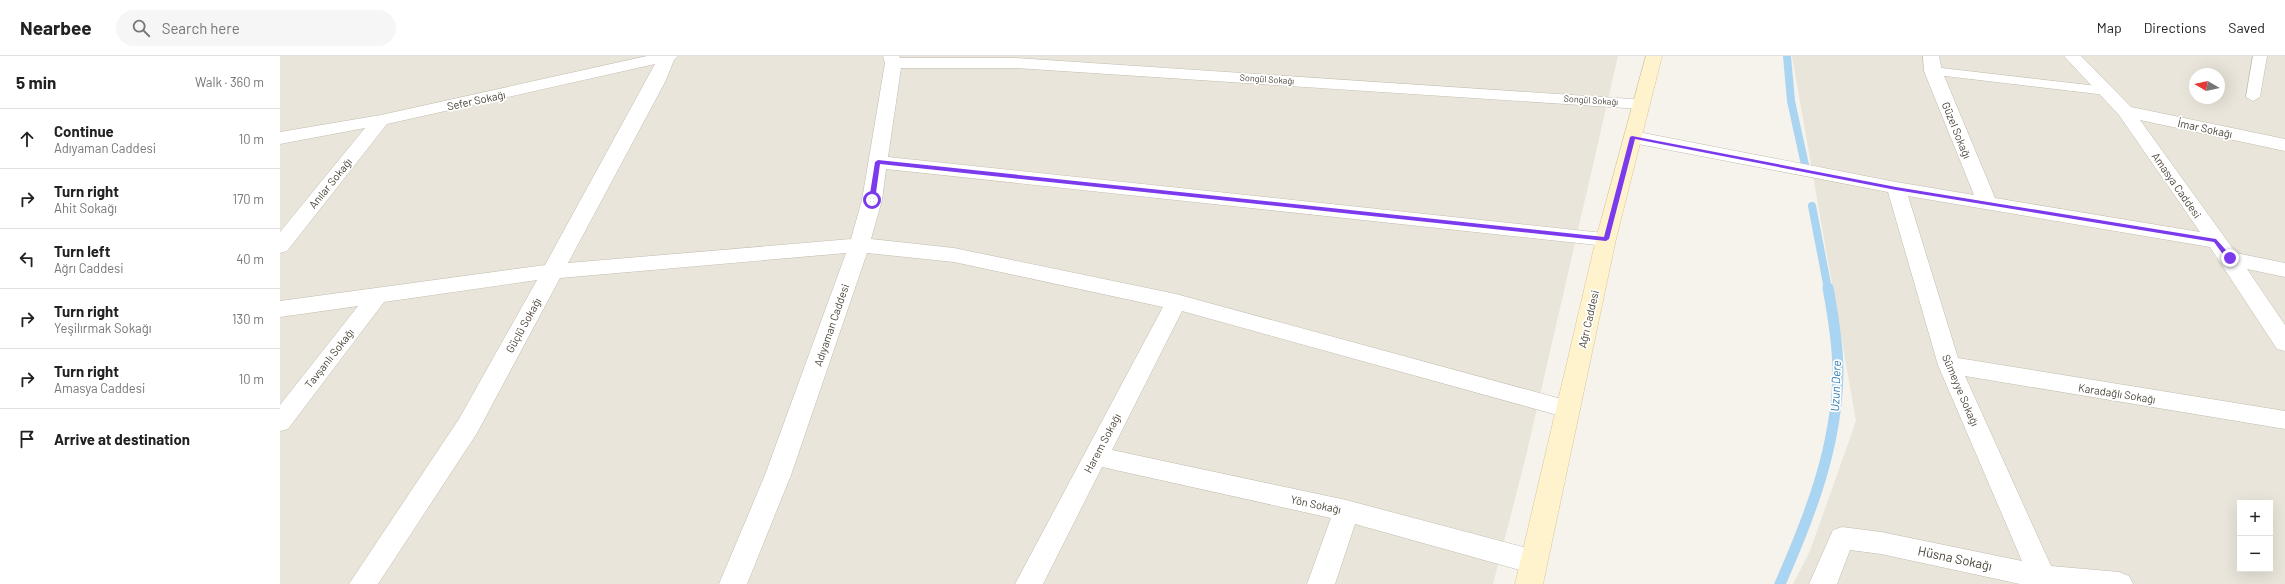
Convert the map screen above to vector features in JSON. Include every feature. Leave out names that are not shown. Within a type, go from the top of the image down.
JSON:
[{"type":"main road","name":"Ağrı Caddesi","points":[[1532,573],[1606,239],[1654,56]]},
{"type":"street","name":"Sefer Sokağı","points":[[280,138],[381,120],[668,56]]},
{"type":"street","name":"Güçlü Sokağı","points":[[363,584],[468,426],[656,82],[668,56]]},
{"type":"street","name":"Amasya Caddesi","points":[[2072,56],[2124,110],[2216,241],[2230,258],[2285,343]]},
{"type":"street","name":"Songül Sokağı","points":[[892,59],[1016,62],[1642,104]]},
{"type":"street","name":"Adıyaman Caddesi","points":[[733,584],[778,475],[859,244],[872,200],[892,59]]},
{"type":"street","name":"Güzel Sokağı","points":[[1932,64],[1986,203]]},
{"type":"street","name":"İmar Sokağı","points":[[2124,110],[2285,145]]},
{"type":"street","name":"Anılar Sokağı","points":[[280,246],[381,120]]},
{"type":"street","points":[[1632,137],[1896,188],[2216,241]]},
{"type":"street","points":[[878,162],[1606,239]]},
{"type":"street","name":"Sümeyye Sokağı","points":[[1896,188],[1949,365],[2044,580]]},
{"type":"street","points":[[280,309],[553,271],[859,244],[954,255],[1176,302],[1568,409]]},
{"type":"street","points":[[2230,258],[2285,270]]},
{"type":"street","name":"Tavşanlı Sokağı","points":[[280,422],[378,295]]},
{"type":"street","name":"Harem Sokağı","points":[[1029,584],[1176,302]]},
{"type":"street","name":"Karadağlı Sokağı","points":[[1949,365],[2285,420]]},
{"type":"street","name":"Yön Sokağı","points":[[1096,456],[1346,511],[1532,573]]},
{"type":"street","points":[[1321,584],[1346,511]]},
{"type":"street","name":"Hüsna Sokağı","points":[[1823,584],[1842,538],[1881,543],[2044,580],[2118,584]]},
{"type":"lane","points":[[2253,96],[2260,56]]},
{"type":"lane","points":[[1932,64],[2106,91]]},
{"type":"shaded area","points":[[280,56],[1618,56],[1526,456],[1493,584],[280,584]]},
{"type":"shaded area","points":[[1792,56],[2285,56],[2285,584],[1793,584],[1810,551],[1856,421]]},
{"type":"waterway","name":"Uzun Dere","points":[[1787,56],[1791,101],[1805,165]]},
{"type":"waterway","name":"Uzun Dere","points":[[1812,206],[1828,289]]},
{"type":"waterway","name":"Uzun Dere","points":[[1780,584],[1802,533],[1820,481],[1833,427],[1838,361],[1835,330],[1828,288]]},
{"type":"route","points":[[872,200],[878,162],[1606,239],[1632,137],[1708,153],[1896,188],[2112,225],[2216,241],[2230,258]]}]
